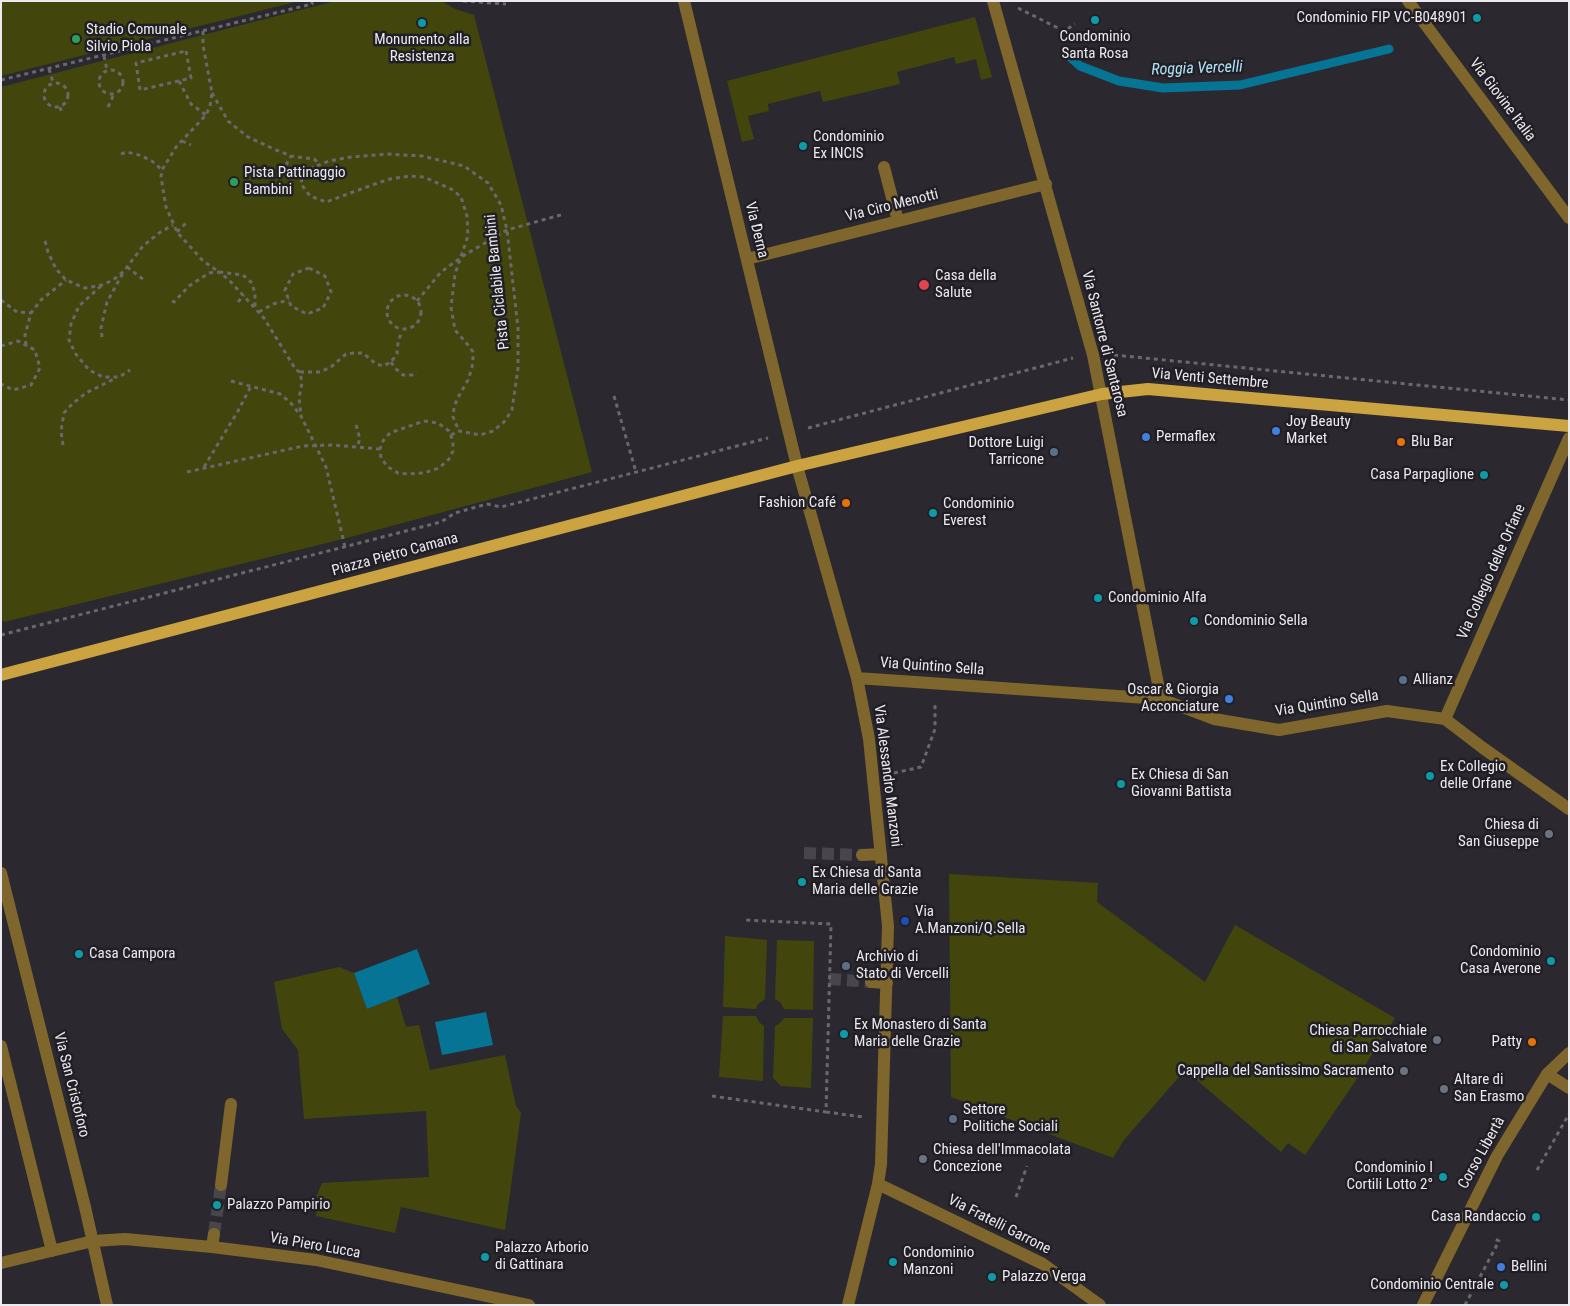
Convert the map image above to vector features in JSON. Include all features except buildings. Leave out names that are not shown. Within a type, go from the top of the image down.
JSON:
[{"type":"main road","name":"Via Venti Settembre","points":[[797,466],[1102,394],[1148,389],[1569,426]]},
{"type":"main road","name":"Piazza Pietro Camana","points":[[1,676],[797,466]]},
{"type":"street","name":"Via Derna","points":[[684,1],[797,466]]},
{"type":"street","name":"Via Santorre di Santarosa","points":[[993,1],[1093,355],[1161,700]]},
{"type":"street","name":"Via Giovine Italia","points":[[1408,1],[1569,218]]},
{"type":"street","points":[[884,167],[898,221]]},
{"type":"street","name":"Via Ciro Menotti","points":[[747,259],[1046,184]]},
{"type":"street","name":"Via Collegio delle Orfane","points":[[1445,719],[1569,438]]},
{"type":"street","name":"Via Alessandro Manzoni","points":[[797,466],[857,678],[869,739],[888,926],[881,1164],[878,1184],[848,1305]]},
{"type":"street","name":"Via Quintino Sella","points":[[857,678],[1161,700],[1214,719],[1279,730],[1387,711],[1445,719],[1569,809]]},
{"type":"street","points":[[862,855],[881,854]]},
{"type":"street","name":"Via San Cristoforo","points":[[1,873],[108,1305]]},
{"type":"street","points":[[871,982],[886,982]]},
{"type":"street","points":[[1,1046],[52,1251]]},
{"type":"street","name":"Corso Libertà","points":[[1423,1305],[1497,1156],[1547,1074],[1569,1052]]},
{"type":"street","points":[[1547,1074],[1569,1088]]},
{"type":"street","points":[[221,1185],[231,1104]]},
{"type":"street","name":"Via Fratelli Garrone","points":[[878,1184],[1043,1264],[1100,1305]]},
{"type":"street","name":"Via Piero Lucca","points":[[1,1263],[93,1241],[125,1239],[213,1240],[529,1305]]},
{"type":"path","points":[[1,80],[49,70],[312,4],[312,1]]},
{"type":"path","points":[[463,1],[506,4]]},
{"type":"path","points":[[1018,8],[1064,31],[1075,24]]},
{"type":"path","points":[[203,31],[203,45],[212,93],[228,122],[260,143],[291,156],[305,157],[320,164]]},
{"type":"path","points":[[186,51],[191,78],[179,80],[140,90],[136,63],[186,51]]},
{"type":"path","points":[[104,56],[107,70]]},
{"type":"path","points":[[49,70],[52,82]]},
{"type":"path","points":[[108,107],[114,94],[122,88],[123,78],[117,71],[107,70],[100,76],[98,85],[104,93],[114,94]]},
{"type":"path","points":[[179,80],[191,104],[206,115]]},
{"type":"path","points":[[52,82],[62,84],[68,91],[67,101],[60,107],[50,106],[44,98],[45,89],[52,82]]},
{"type":"path","points":[[212,93],[206,115],[168,158],[162,170],[161,177],[166,207],[177,232],[199,257],[219,272],[255,307],[300,372],[302,382],[299,398],[301,416]]},
{"type":"path","points":[[60,107],[62,113]]},
{"type":"path","points":[[182,141],[190,145]]},
{"type":"path","points":[[121,154],[127,152],[139,155],[152,161],[162,170]]},
{"type":"path","name":"Pista Ciclabile Bambini","points":[[388,154],[422,156],[464,166],[488,183],[501,205],[507,230],[518,328],[516,393],[512,410],[504,422],[493,431],[480,435],[459,431],[453,416],[454,408],[472,368],[473,358],[473,352],[455,330],[450,307],[455,274],[468,236],[469,225],[461,196],[453,190],[424,177],[410,176],[375,184],[326,202],[310,196],[301,184],[302,178],[306,172],[320,164],[351,157],[388,154]]},
{"type":"path","points":[[286,165],[291,156]]},
{"type":"path","points":[[418,301],[441,272],[462,256],[507,230],[564,214]]},
{"type":"path","points":[[177,232],[186,223]]},
{"type":"path","points":[[102,337],[101,328],[107,302],[126,269],[144,246],[173,224]]},
{"type":"path","points":[[45,241],[56,269],[66,280],[86,288],[102,285],[114,280],[126,269]]},
{"type":"path","points":[[310,268],[325,276],[331,292],[323,308],[307,314],[291,306],[289,300],[285,290],[293,274],[310,268]]},
{"type":"path","points":[[126,269],[144,280]]},
{"type":"path","points":[[172,301],[174,302],[196,280],[209,273],[219,272],[243,275],[252,283],[255,294],[255,307]]},
{"type":"path","points":[[26,345],[25,335],[31,313],[41,300],[66,280]]},
{"type":"path","points":[[102,285],[79,306],[71,324],[69,340],[89,370],[103,377],[119,377]]},
{"type":"path","points":[[300,372],[320,372],[331,367],[346,354],[354,353],[363,353],[376,364],[383,366],[392,362],[397,354],[398,342],[402,331],[415,326],[422,314],[418,301],[405,294],[392,298],[386,310],[389,324],[402,331]]},
{"type":"path","points":[[238,302],[244,295]]},
{"type":"path","points":[[1,300],[17,312],[31,313]]},
{"type":"path","points":[[259,312],[273,304],[289,300]]},
{"type":"path","points":[[1,346],[18,341],[35,350],[40,368],[32,385],[13,390],[1,384]]},
{"type":"path","points":[[392,362],[395,368],[403,375],[417,373]]},
{"type":"path","points":[[63,445],[61,431],[64,414],[72,404],[94,389],[130,370]]},
{"type":"path","points":[[232,381],[280,394],[290,402],[301,416],[326,467],[345,547]]},
{"type":"path","points":[[204,467],[238,412],[251,386]]},
{"type":"path","points":[[614,396],[636,472]]},
{"type":"path","points":[[424,421],[438,423],[449,431],[451,435],[453,451],[449,460],[439,468],[424,473],[408,474],[398,472],[388,467],[381,458],[380,449],[383,441],[390,433],[424,421]]},
{"type":"path","points":[[356,425],[360,439],[358,447]]},
{"type":"path","points":[[451,435],[459,431]]},
{"type":"path","points":[[1,634],[441,522],[455,513],[487,504],[501,507],[771,437]]},
{"type":"path","points":[[187,472],[287,448],[316,446],[380,449]]},
{"type":"path","points":[[888,774],[922,767],[936,729],[935,700]]},
{"type":"path","points":[[744,920],[831,924],[826,1112]]},
{"type":"path","points":[[712,1096],[868,1118]]},
{"type":"path","points":[[1537,1170],[1569,1114]]},
{"type":"path","points":[[1016,1197],[1028,1166]]},
{"type":"path","points":[[1465,1305],[1499,1241],[1493,1238]]},
{"type":"green space","name":"Stadio Comunale Silvio Piola","points":[[1,1],[299,1],[1,76]]},
{"type":"green space","points":[[335,1],[442,1],[455,9],[474,15],[592,472],[343,539],[4,622],[1,618],[1,87]]},
{"type":"green space","points":[[975,17],[992,77],[981,80],[976,59],[956,64],[954,57],[897,72],[900,84],[823,102],[820,91],[768,104],[769,111],[748,116],[754,139],[742,142],[727,81]]},
{"type":"green space","points":[[949,874],[1098,883],[1097,902],[1205,982],[1235,925],[1395,1018],[1305,1155],[1288,1143],[1281,1152],[1185,1070],[1124,1140],[1113,1158],[951,1097]]},
{"type":"green space","points":[[725,936],[767,940],[765,999],[758,1004],[756,1009],[723,1007]]},
{"type":"green space","points":[[777,940],[814,941],[813,1010],[784,1009],[780,1002],[775,999]]},
{"type":"green space","points":[[339,967],[354,973],[367,1009],[397,997],[406,1027],[419,1025],[430,1070],[505,1055],[516,1106],[521,1113],[505,1230],[401,1207],[395,1233],[316,1216],[317,1195],[322,1183],[429,1177],[426,1111],[304,1119],[298,1050],[282,1029],[274,982]]},
{"type":"green space","points":[[723,1016],[756,1016],[764,1026],[763,1081],[719,1077]]},
{"type":"green space","points":[[784,1018],[813,1018],[811,1088],[781,1086],[773,1078],[775,1026]]},
{"type":"water","points":[[417,949],[430,984],[367,1009],[354,973]]},
{"type":"water","points":[[486,1012],[493,1045],[442,1055],[435,1022]]},
{"type":"waterway","name":"Roggia Vercelli","points":[[1069,56],[1080,66],[1119,81],[1163,88],[1240,85],[1389,49]]},
{"type":"tunnel","points":[[804,853],[862,855]]},
{"type":"tunnel","points":[[829,979],[871,982]]},
{"type":"tunnel","points":[[214,1234],[221,1185]]},
{"type":"place","name":"Condominio FIP VC-B048901","points":[[1477,18]]},
{"type":"place","name":"Condominio Santa Rosa","points":[[1095,20]]},
{"type":"place","name":"Monumento alla Resistenza","points":[[422,23]]},
{"type":"place","name":"Stadio Comunale Silvio Piola","points":[[76,39]]},
{"type":"place","name":"Condominio Ex INCIS","points":[[803,146]]},
{"type":"place","name":"Pista Pattinaggio Bambini","points":[[234,182]]},
{"type":"place","name":"Casa della Salute","points":[[924,285]]},
{"type":"place","name":"Joy Beauty Market","points":[[1276,431]]},
{"type":"place","name":"Permaflex","points":[[1146,437]]},
{"type":"place","name":"Blu Bar","points":[[1401,442]]},
{"type":"place","name":"Dottore Luigi Tarricone","points":[[1054,452]]},
{"type":"place","name":"Casa Parpaglione","points":[[1484,475]]},
{"type":"place","name":"Fashion Café","points":[[846,503]]},
{"type":"place","name":"Condominio Everest","points":[[933,513]]},
{"type":"place","name":"Condominio Alfa","points":[[1098,598]]},
{"type":"place","name":"Condominio Sella","points":[[1194,621]]},
{"type":"place","name":"Allianz","points":[[1403,680]]},
{"type":"place","name":"Oscar & Giorgia Acconciature","points":[[1229,699]]},
{"type":"place","name":"Ex Collegio delle Orfane","points":[[1430,776]]},
{"type":"place","name":"Ex Chiesa di San Giovanni Battista","points":[[1121,784]]},
{"type":"place","name":"Chiesa di San Giuseppe","points":[[1549,834]]},
{"type":"place","name":"Ex Chiesa di Santa Maria delle Grazie","points":[[802,882]]},
{"type":"place","name":"Via A.Manzoni/Q.Sella","points":[[905,921]]},
{"type":"place","name":"Casa Campora","points":[[79,954]]},
{"type":"place","name":"Condominio Casa Averone","points":[[1551,961]]},
{"type":"place","name":"Archivio di Stato di Vercelli","points":[[846,966]]},
{"type":"place","name":"Ex Monastero di Santa Maria delle Grazie","points":[[844,1034]]},
{"type":"place","name":"Chiesa Parrocchiale di San Salvatore","points":[[1437,1040]]},
{"type":"place","name":"Patty","points":[[1532,1042]]},
{"type":"place","name":"Cappella del Santissimo Sacramento","points":[[1404,1071]]},
{"type":"place","name":"Altare di San Erasmo","points":[[1444,1089]]},
{"type":"place","name":"Settore Politiche Sociali","points":[[953,1119]]},
{"type":"place","name":"Chiesa dell'Immacolata Concezione","points":[[923,1159]]},
{"type":"place","name":"Condominio I Cortili Lotto 2°","points":[[1443,1177]]},
{"type":"place","name":"Palazzo Pampirio","points":[[217,1205]]},
{"type":"place","name":"Casa Randaccio","points":[[1536,1217]]},
{"type":"place","name":"Palazzo Arborio di Gattinara","points":[[485,1257]]},
{"type":"place","name":"Condominio Manzoni","points":[[893,1262]]},
{"type":"place","name":"Bellini","points":[[1501,1267]]},
{"type":"place","name":"Palazzo Verga","points":[[992,1277]]},
{"type":"place","name":"Condominio Centrale","points":[[1504,1285]]}]
